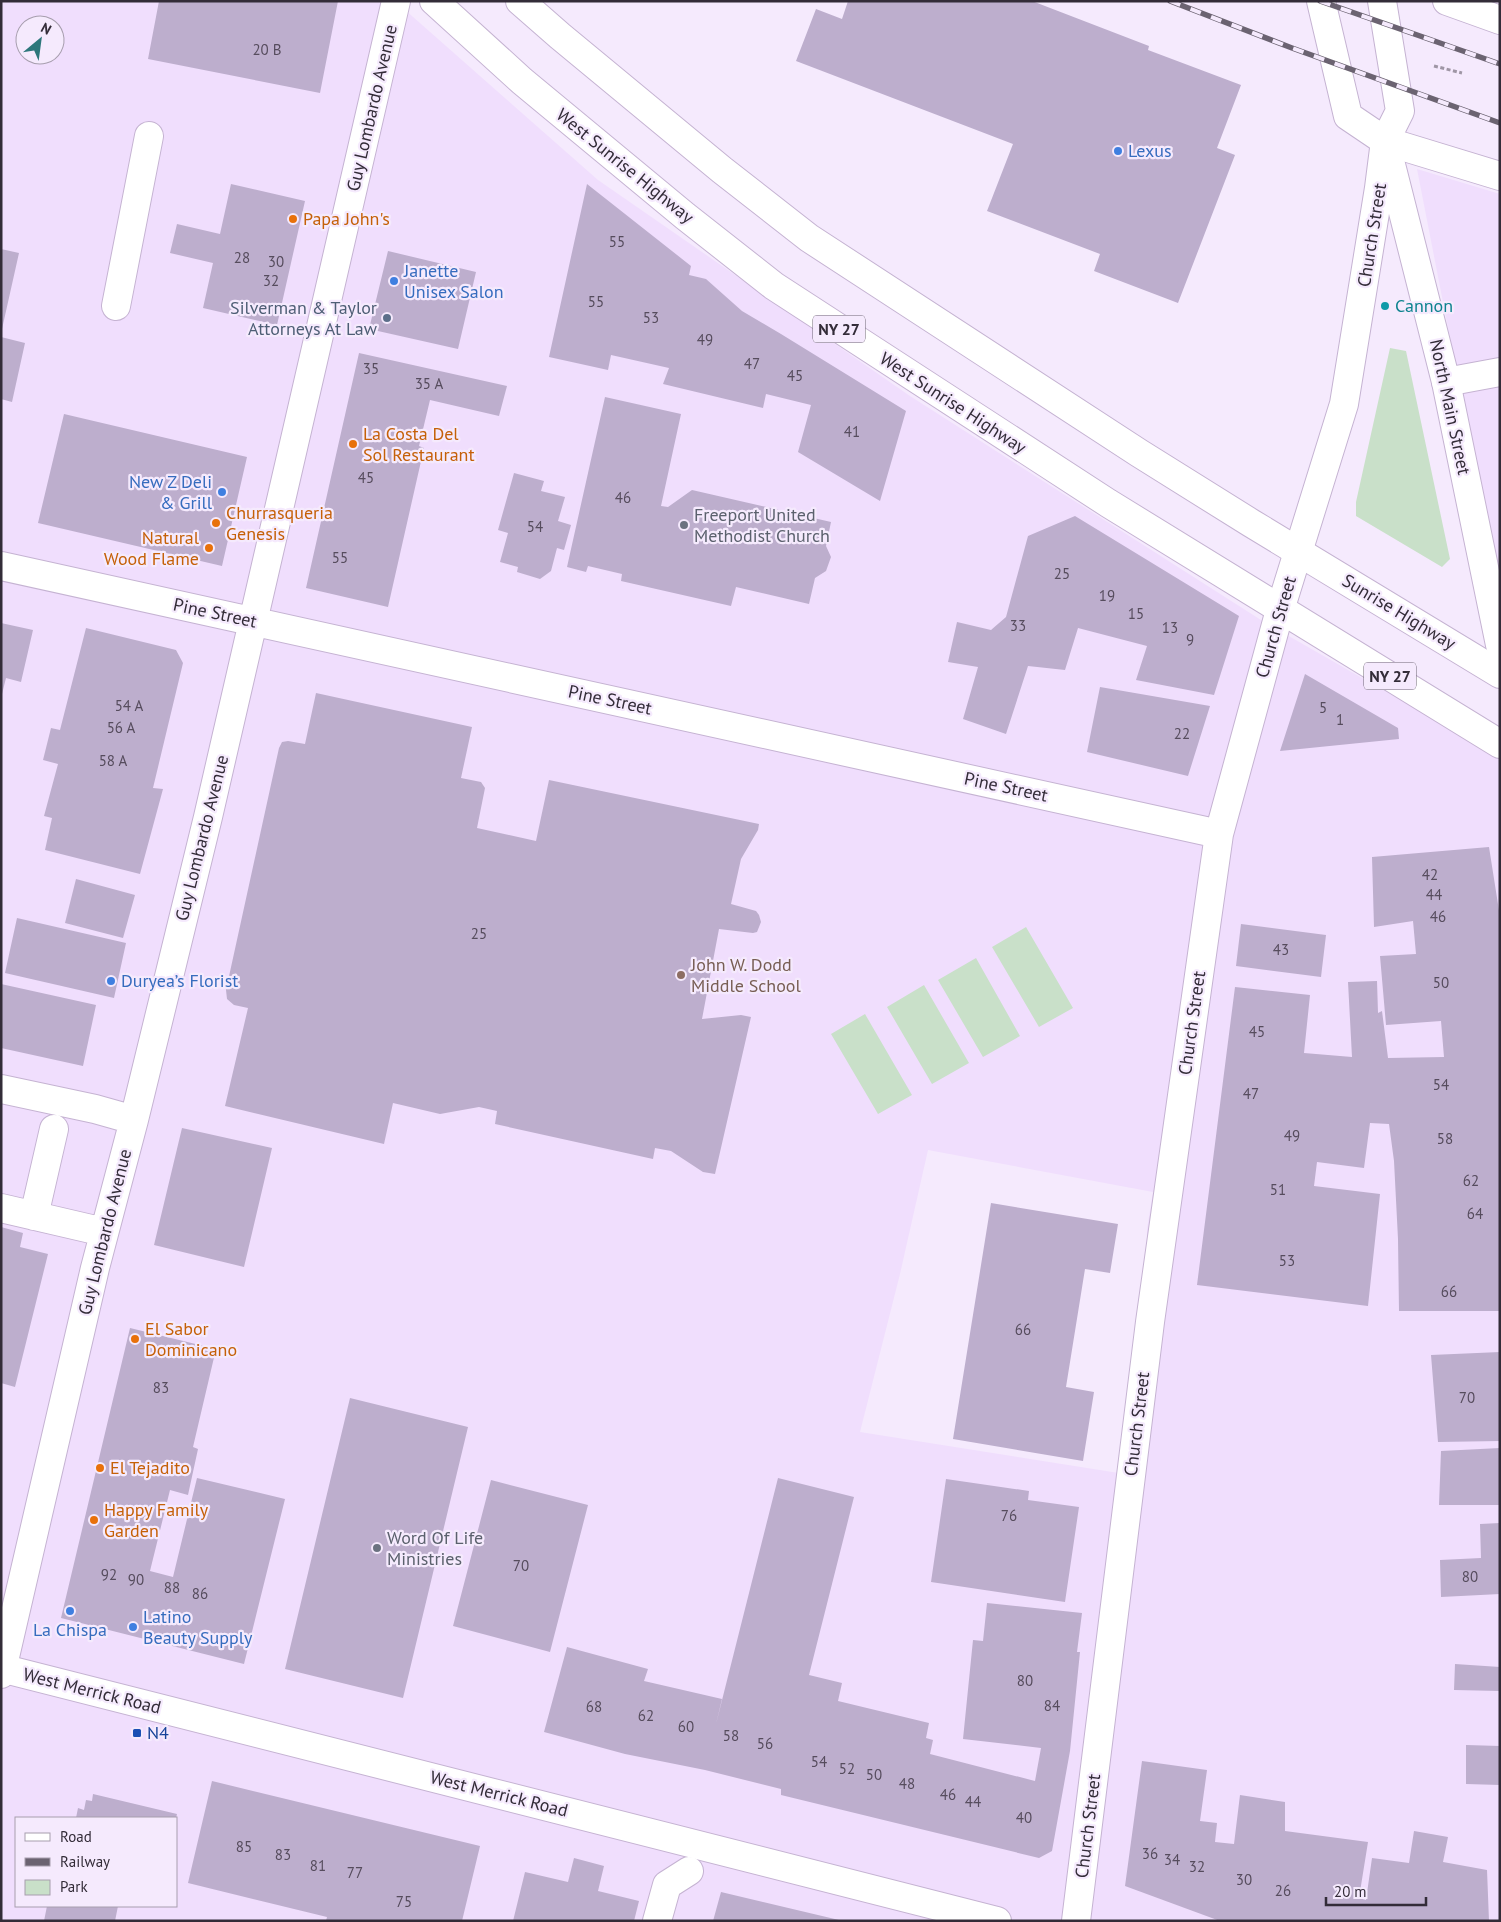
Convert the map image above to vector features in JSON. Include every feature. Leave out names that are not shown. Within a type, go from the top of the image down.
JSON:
[{"type":"main road","name":"Guy Lombardo Avenue","points":[[2,1670],[104,1232],[134,1120],[208,817],[396,1]]},
{"type":"main road","name":"West Sunrise Highway","points":[[434,1],[522,81],[685,216],[774,286],[1099,498],[1280,610]]},
{"type":"main road","points":[[520,1],[715,164],[809,238],[1139,453],[1298,550]]},
{"type":"main road","points":[[1321,1],[1348,116],[1386,141],[1500,176]]},
{"type":"main road","points":[[1382,1],[1400,111],[1386,141]]},
{"type":"main road","points":[[1447,1],[1500,20]]},
{"type":"main road","points":[[116,306],[149,136]]},
{"type":"main road","name":"Church Street","points":[[1076,1921],[1150,1322],[1219,834],[1280,610],[1344,404],[1386,141]]},
{"type":"main road","name":"North Main Street","points":[[1386,141],[1446,382],[1500,645]]},
{"type":"main road","points":[[1446,382],[1500,372]]},
{"type":"main road","name":"Sunrise Highway","points":[[1298,550],[1500,674]]},
{"type":"main road","name":"Pine Street","points":[[1,566],[1219,834]]},
{"type":"main road","name":"NY 27","points":[[1280,610],[1377,667],[1500,744]]},
{"type":"main road","points":[[1,1089],[95,1109],[134,1120]]},
{"type":"main road","points":[[34,1216],[54,1129]]},
{"type":"main road","points":[[1,1208],[104,1232]]},
{"type":"main road","name":"West Merrick Road","points":[[2,1670],[998,1921]]},
{"type":"main road","points":[[657,1921],[667,1885],[689,1871]]},
{"type":"path","points":[[1434,66],[1462,72]]},
{"type":"shaded area","points":[[1,1],[395,1],[598,180],[910,396],[1261,620],[1500,757],[1500,1921],[1,1921]],"holes":[[[928,1150],[1153,1192],[1147,1229],[1144,1477],[860,1432],[900,1274]]]},
{"type":"shaded area","points":[[1417,169],[1500,194],[1500,594]]},
{"type":"green space","points":[[1390,348],[1406,351],[1450,559],[1442,567],[1356,516],[1356,502]]},
{"type":"green space","points":[[1026,927],[1073,1008],[1039,1027],[992,947]]},
{"type":"green space","points":[[976,958],[1020,1036],[983,1057],[938,980]]},
{"type":"green space","points":[[924,985],[969,1063],[932,1084],[887,1007]]},
{"type":"green space","points":[[865,1014],[912,1095],[878,1114],[831,1034]]},
{"type":"building","points":[[159,1],[338,1],[320,93],[148,59]]},
{"type":"building","name":"Lexus","points":[[848,1],[1032,1],[1149,46],[1148,50],[1241,85],[1217,148],[1235,155],[1178,303],[1094,271],[1100,254],[987,211],[1013,144],[796,61],[816,9],[842,19]]},
{"type":"building","points":[[231,184],[305,201],[277,325],[203,308],[213,263],[170,253],[177,224],[220,234]]},
{"type":"building","points":[[587,184],[691,266],[689,275],[706,279],[742,311],[906,411],[880,501],[798,452],[811,405],[766,394],[763,408],[663,384],[669,368],[611,355],[608,370],[549,357]]},
{"type":"building","points":[[1,249],[19,253],[2,329],[1,329]]},
{"type":"building","points":[[388,251],[476,272],[458,349],[369,329]]},
{"type":"building","points":[[1,337],[25,343],[12,402],[1,399]]},
{"type":"building","points":[[359,353],[507,386],[499,416],[430,400],[419,446],[424,448],[388,607],[306,588]]},
{"type":"building","points":[[605,397],[681,414],[661,506],[668,507],[692,490],[831,522],[826,546],[831,557],[826,571],[815,578],[809,604],[736,587],[731,606],[621,581],[622,574],[588,566],[586,572],[567,567]]},
{"type":"building","points":[[64,414],[247,457],[222,566],[38,523]]},
{"type":"building","points":[[514,473],[544,481],[541,491],[565,497],[558,521],[571,525],[564,550],[557,548],[551,571],[540,579],[517,572],[518,567],[500,562],[508,533],[498,530]]},
{"type":"building","points":[[1075,516],[1239,616],[1214,695],[1136,680],[1147,646],[1078,628],[1065,670],[1028,666],[1006,734],[963,719],[978,667],[948,662],[957,622],[991,630],[1006,617],[1028,536]]},
{"type":"building","points":[[1,623],[33,630],[21,682],[6,678],[2,694]]},
{"type":"building","points":[[86,628],[176,650],[183,663],[153,788],[163,789],[140,874],[45,850],[52,818],[44,816],[58,764],[43,760],[51,728],[60,730]]},
{"type":"building","points":[[1305,674],[1398,728],[1399,739],[1280,751]]},
{"type":"building","points":[[1100,687],[1210,706],[1188,776],[1087,752]]},
{"type":"building","points":[[316,693],[472,727],[461,778],[481,782],[485,788],[477,828],[536,841],[549,780],[759,824],[758,830],[741,859],[731,904],[756,911],[761,922],[757,932],[753,933],[719,929],[702,1019],[741,1015],[751,1017],[715,1174],[703,1172],[671,1151],[655,1148],[653,1159],[495,1124],[497,1111],[479,1107],[440,1114],[393,1103],[384,1144],[225,1106],[248,1008],[234,1005],[227,999],[226,990],[279,748],[282,742],[288,741],[305,744]]},
{"type":"building","points":[[1489,847],[1500,917],[1500,1311],[1399,1311],[1394,1161],[1389,1124],[1370,1123],[1364,1168],[1317,1162],[1314,1186],[1380,1194],[1368,1306],[1197,1285],[1235,987],[1310,995],[1304,1053],[1352,1057],[1348,982],[1377,981],[1378,1013],[1382,1011],[1388,1058],[1444,1057],[1441,1021],[1386,1025],[1380,956],[1416,954],[1413,921],[1374,927],[1372,857]]},
{"type":"building","points":[[76,879],[135,895],[123,938],[65,923]]},
{"type":"building","points":[[17,918],[126,943],[114,998],[5,973]]},
{"type":"building","points":[[1241,924],[1326,935],[1321,977],[1236,966]]},
{"type":"building","points":[[1,984],[96,1005],[83,1066],[1,1048]]},
{"type":"building","points":[[182,1128],[272,1148],[244,1267],[154,1245]]},
{"type":"building","points":[[991,1203],[1118,1224],[1110,1273],[1085,1269],[1066,1387],[1094,1392],[1083,1461],[953,1439]]},
{"type":"building","points":[[1,1227],[23,1233],[20,1247],[48,1254],[15,1387],[1,1383]]},
{"type":"building","points":[[130,1328],[216,1349],[193,1447],[198,1449],[188,1495],[170,1490],[150,1571],[173,1577],[197,1478],[285,1499],[244,1664],[61,1618]]},
{"type":"building","points":[[1500,1352],[1500,1441],[1438,1442],[1431,1355]]},
{"type":"building","name":"Word Of Life Ministries","points":[[350,1398],[468,1427],[403,1698],[285,1669]]},
{"type":"building","points":[[1500,1448],[1500,1505],[1439,1505],[1441,1451]]},
{"type":"building","points":[[778,1478],[854,1497],[809,1675],[842,1683],[838,1701],[929,1723],[926,1738],[933,1740],[930,1754],[1035,1781],[1041,1748],[963,1739],[973,1640],[983,1641],[987,1603],[1082,1613],[1077,1652],[1080,1652],[1070,1751],[1052,1851],[1039,1858],[781,1795],[781,1789],[705,1770],[625,1754],[544,1732],[567,1647],[648,1669],[644,1681],[722,1699],[716,1724]]},
{"type":"building","points":[[946,1479],[1029,1491],[1028,1500],[1079,1507],[1065,1602],[931,1582]]},
{"type":"building","points":[[491,1480],[588,1505],[550,1652],[453,1626]]},
{"type":"building","points":[[1500,1523],[1500,1594],[1441,1597],[1440,1560],[1481,1558],[1480,1524]]},
{"type":"building","points":[[1455,1664],[1500,1667],[1500,1691],[1454,1690]]},
{"type":"building","points":[[1466,1745],[1500,1746],[1500,1785],[1466,1784]]},
{"type":"building","points":[[1142,1761],[1207,1770],[1200,1821],[1217,1823],[1215,1842],[1234,1844],[1240,1795],[1285,1802],[1285,1831],[1368,1842],[1359,1898],[1366,1900],[1372,1858],[1409,1863],[1414,1831],[1448,1837],[1443,1862],[1487,1870],[1489,1921],[1220,1921],[1125,1886]]},
{"type":"building","points":[[212,1781],[480,1846],[462,1921],[326,1921],[327,1917],[188,1883]]},
{"type":"building","points":[[93,1794],[177,1814],[176,1817],[76,1817],[78,1808],[84,1810],[86,1800],[92,1801]]},
{"type":"building","points":[[574,1858],[604,1866],[598,1891],[639,1901],[634,1921],[513,1921],[525,1872],[568,1882]]},
{"type":"building","points":[[721,1892],[839,1920],[713,1921]]},
{"type":"building","points":[[47,1907],[118,1907],[115,1921],[44,1921]]},
{"type":"railway","points":[[1170,1],[1292,48],[1500,123]]},
{"type":"railway","points":[[1320,1],[1500,64]]},
{"type":"place","name":"Lexus","points":[[1118,151]]},
{"type":"place","name":"Papa John's","points":[[293,219]]},
{"type":"place","name":"Janette Unisex Salon","points":[[394,281]]},
{"type":"place","name":"Cannon","points":[[1385,306]]},
{"type":"place","name":"Silverman & Taylor Attorneys At Law","points":[[387,318]]},
{"type":"place","name":"La Costa Del Sol Restaurant","points":[[353,444]]},
{"type":"place","name":"New Z Deli & Grill","points":[[222,492]]},
{"type":"place","name":"Churrasqueria Genesis","points":[[216,523]]},
{"type":"place","name":"Freeport United Methodist Church","points":[[684,525]]},
{"type":"place","name":"Natural Wood Flame","points":[[209,548]]},
{"type":"place","name":"John W. Dodd Middle School","points":[[681,975]]},
{"type":"place","name":"Duryea’s Florist","points":[[111,981]]},
{"type":"place","name":"El Sabor Dominicano","points":[[135,1339]]},
{"type":"place","name":"El Tejadito","points":[[100,1468]]},
{"type":"place","name":"Happy Family Garden","points":[[94,1520]]},
{"type":"place","name":"Word Of Life Ministries","points":[[377,1548]]},
{"type":"place","name":"La Chispa","points":[[70,1611]]},
{"type":"place","name":"Latino Beauty Supply","points":[[133,1627]]},
{"type":"place","name":"N4","points":[[137,1733]]}]
